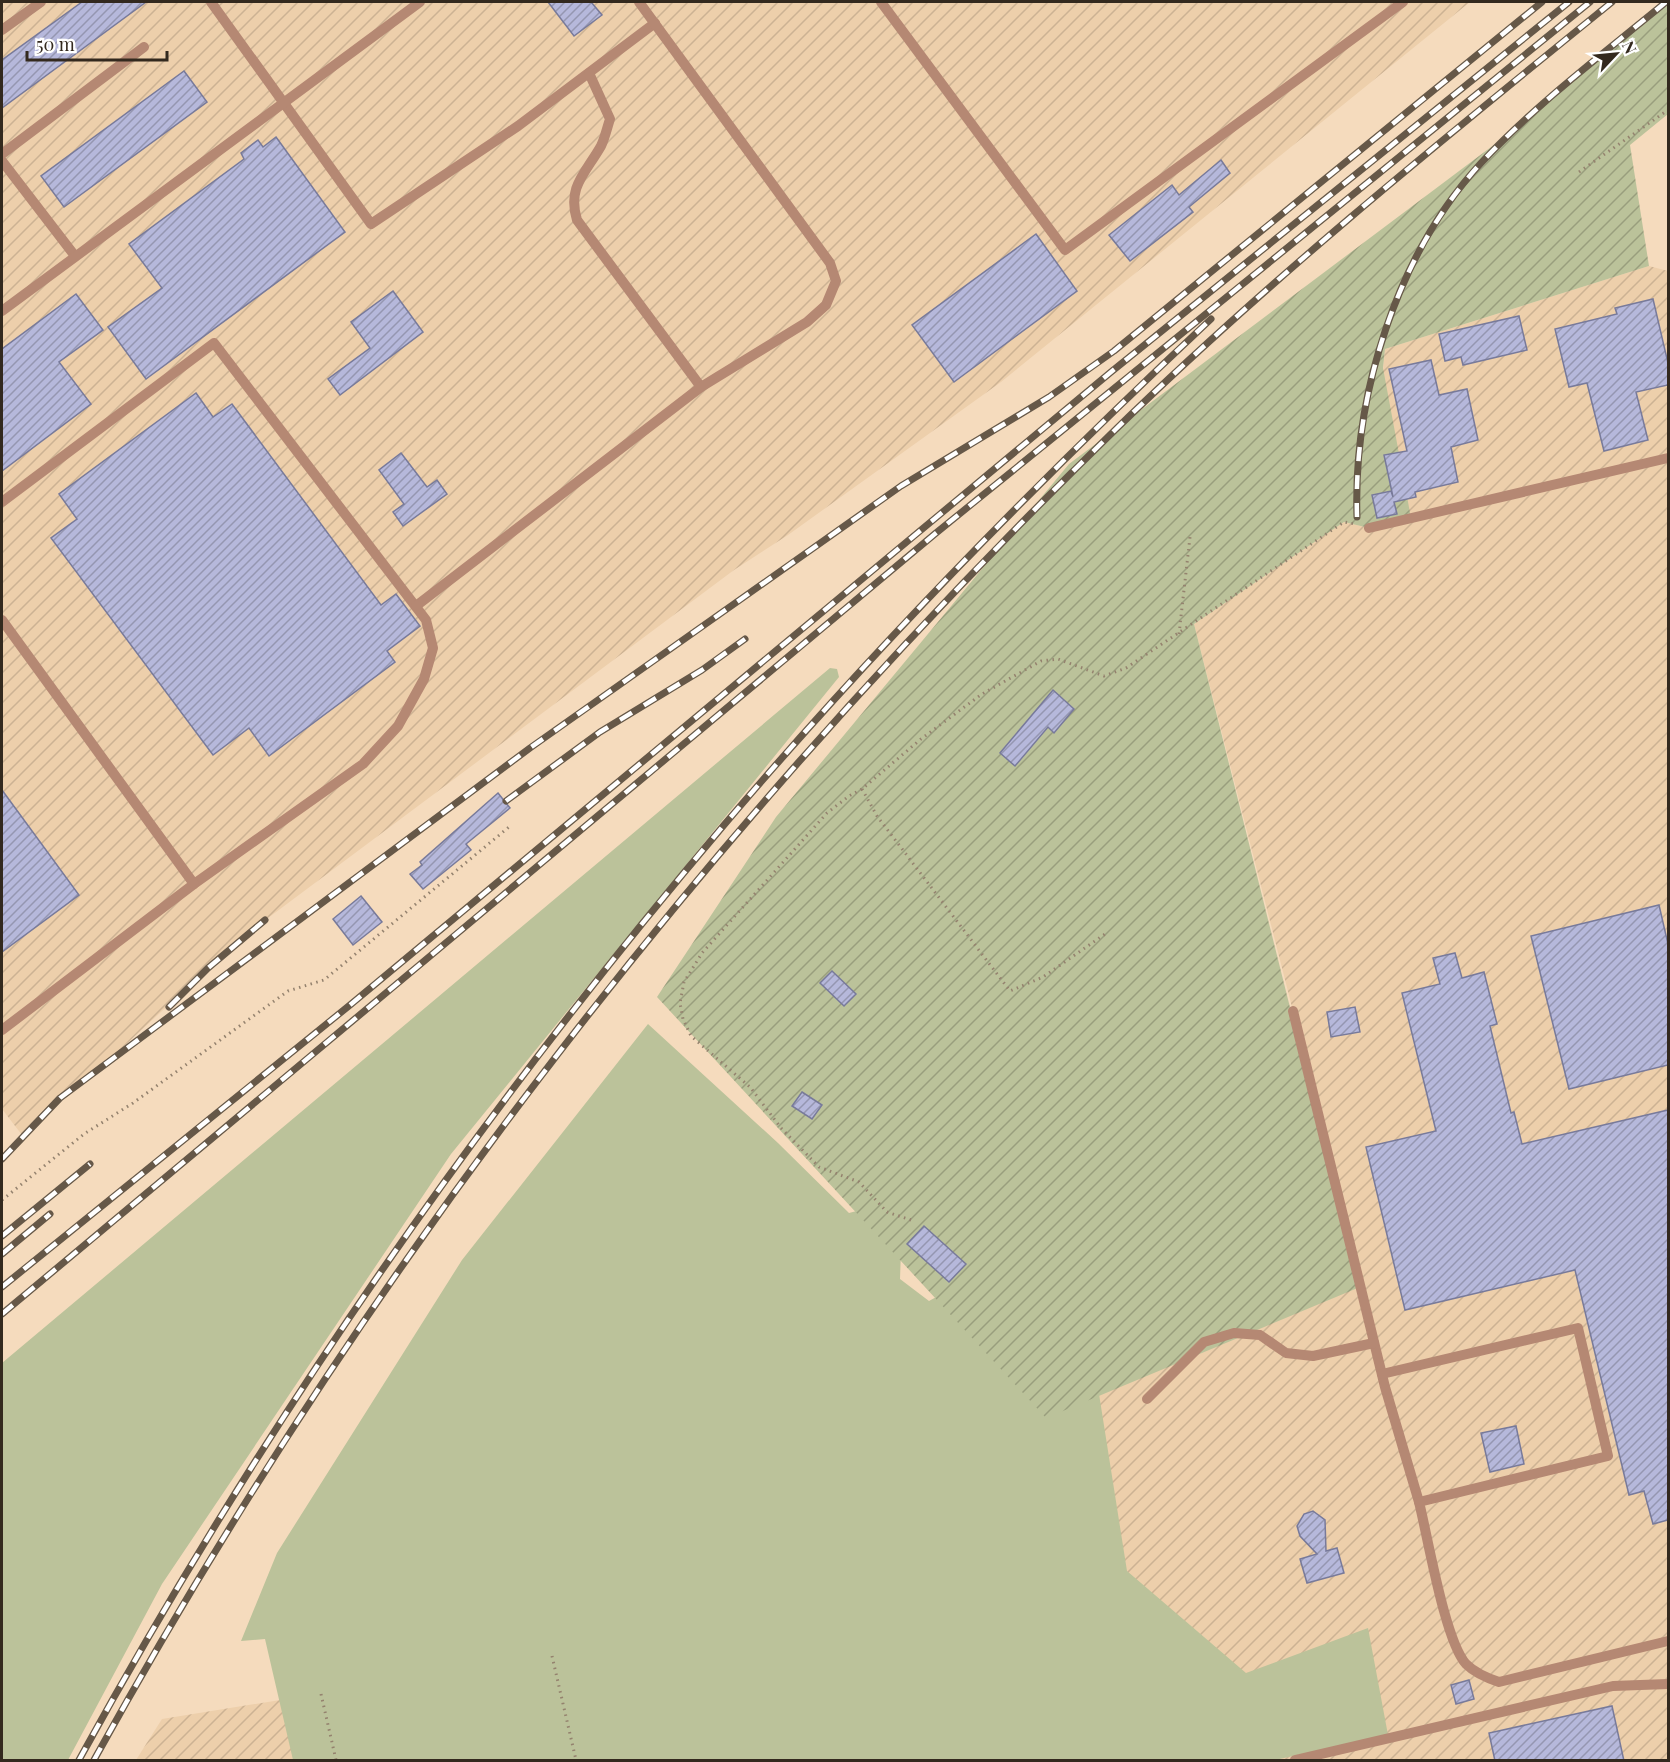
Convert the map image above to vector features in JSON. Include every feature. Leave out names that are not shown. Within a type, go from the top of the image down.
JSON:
[{"type":"lane","points":[[2,30],[41,2]]},
{"type":"lane","points":[[211,2],[284,100],[371,224],[518,126],[655,23]]},
{"type":"lane","points":[[2,311],[284,100],[420,2]]},
{"type":"lane","points":[[416,606],[701,387],[807,322],[826,305],[836,281],[830,263],[639,2]]},
{"type":"lane","points":[[881,2],[1065,250],[1403,2]]},
{"type":"lane","points":[[2,154],[144,47]]},
{"type":"lane","points":[[589,73],[610,119],[603,143],[574,190],[572,203],[578,220],[701,387]]},
{"type":"lane","points":[[2,161],[75,256]]},
{"type":"lane","points":[[2,502],[214,343],[416,606],[426,620],[433,648],[423,679],[398,726],[363,764],[194,885],[2,1030]]},
{"type":"lane","points":[[1369,528],[1668,458]]},
{"type":"lane","points":[[2,620],[194,885]]},
{"type":"lane","points":[[1293,1011],[1374,1343],[1419,1503],[1452,1642],[1466,1663],[1484,1677],[1499,1682],[1668,1641]]},
{"type":"lane","points":[[1382,1374],[1578,1328],[1608,1456],[1419,1503]]},
{"type":"lane","points":[[1147,1399],[1204,1342],[1233,1333],[1260,1335],[1286,1353],[1313,1356],[1374,1343]]},
{"type":"lane","points":[[1294,1761],[1613,1686],[1668,1684]]},
{"type":"path","points":[[1579,172],[1668,110]]},
{"type":"path","points":[[911,1220],[887,1212],[859,1182],[819,1167],[781,1128],[750,1087],[691,1036],[683,1019],[680,1003],[684,982],[702,953],[827,813],[862,789],[921,739],[982,694],[1041,661],[1058,659],[1104,676],[1126,668],[1344,522],[1369,528]]},
{"type":"path","points":[[1179,634],[1190,537]]},
{"type":"path","points":[[862,789],[877,816],[946,904],[1010,992],[1043,977],[1108,932]]},
{"type":"path","points":[[2,1200],[84,1134],[132,1103],[288,991],[324,980],[509,827]]},
{"type":"path","points":[[552,1656],[576,1761]]},
{"type":"path","points":[[321,1694],[336,1761]]},
{"type":"shaded area","points":[[2,2],[1470,2],[1001,382],[788,535],[734,570],[240,939],[109,1060],[60,1098],[22,1135],[2,1109]]},
{"type":"shaded area","points":[[1649,266],[1668,271],[1668,1760],[1128,1760],[1046,1418],[1293,1011],[1194,624],[1344,522],[1369,528],[1385,349]]},
{"type":"shaded area","points":[[552,1656],[576,1760],[136,1760],[162,1719]]},
{"type":"green space","points":[[1668,2],[1668,114],[1630,145],[1649,266],[1385,349],[1383,368],[1411,518],[1369,528],[1344,522],[1194,624],[1360,1287],[1046,1418],[657,997],[776,817],[1069,464],[1515,129]]},
{"type":"green space","points":[[830,668],[837,669],[839,677],[451,1154],[162,1584],[68,1760],[2,1760],[2,1363]]},
{"type":"green space","points":[[648,1024],[778,1143],[849,1213],[872,1207],[901,1250],[900,1279],[929,1301],[949,1290],[1096,1375],[1127,1571],[1246,1673],[1368,1628],[1388,1735],[1275,1760],[293,1760],[265,1639],[241,1641],[277,1553],[462,1260]]},
{"type":"building","points":[[82,2],[146,2],[2,108],[2,60]]},
{"type":"building","points":[[548,2],[591,2],[602,15],[574,36]]},
{"type":"building","points":[[184,71],[207,102],[64,207],[41,176]]},
{"type":"building","points":[[276,137],[345,232],[146,379],[108,327],[162,288],[129,244],[244,159],[241,153],[258,140],[263,147]]},
{"type":"building","points":[[1221,160],[1230,173],[1189,207],[1193,212],[1130,261],[1109,235],[1172,185],[1179,195]]},
{"type":"building","points":[[1036,234],[1077,291],[954,382],[912,325]]},
{"type":"building","points":[[393,291],[423,332],[340,395],[328,379],[370,348],[351,322]]},
{"type":"building","points":[[76,294],[103,330],[59,362],[91,404],[2,471],[2,349]]},
{"type":"building","points":[[1653,299],[1668,363],[1668,385],[1636,392],[1648,440],[1604,451],[1587,383],[1569,387],[1555,329],[1617,314],[1615,308]]},
{"type":"building","points":[[1519,316],[1527,350],[1463,365],[1461,357],[1445,361],[1439,334]]},
{"type":"building","points":[[1431,360],[1439,395],[1467,389],[1478,440],[1451,447],[1458,482],[1415,492],[1416,497],[1394,502],[1397,514],[1377,518],[1372,495],[1391,491],[1393,497],[1384,455],[1407,451],[1389,369]]},
{"type":"building","points":[[196,393],[213,417],[232,404],[381,605],[396,594],[420,626],[387,651],[395,662],[269,756],[249,728],[213,755],[51,538],[77,519],[59,494]]},
{"type":"building","points":[[401,453],[427,487],[437,480],[447,494],[403,526],[393,512],[404,504],[379,470]]},
{"type":"building","points":[[1053,690],[1074,709],[1054,733],[1048,727],[1015,766],[1000,753]]},
{"type":"building","points":[[2,790],[79,895],[2,952]]},
{"type":"building","points":[[498,793],[510,808],[466,844],[471,850],[423,889],[410,874],[422,865],[420,862]]},
{"type":"building","points":[[361,896],[382,922],[353,945],[333,919]]},
{"type":"building","points":[[1659,905],[1668,944],[1668,1065],[1569,1089],[1531,936]]},
{"type":"building","points":[[1455,953],[1462,978],[1484,972],[1497,1024],[1490,1026],[1511,1113],[1514,1112],[1522,1144],[1668,1110],[1668,1520],[1653,1524],[1644,1491],[1629,1495],[1575,1270],[1405,1310],[1366,1147],[1436,1131],[1402,993],[1440,984],[1433,958]]},
{"type":"building","points":[[832,971],[856,994],[844,1006],[820,983]]},
{"type":"building","points":[[1355,1007],[1360,1032],[1331,1037],[1327,1012]]},
{"type":"building","points":[[802,1092],[822,1105],[812,1119],[792,1106]]},
{"type":"building","points":[[924,1226],[966,1264],[949,1282],[907,1244]]},
{"type":"building","points":[[1516,1426],[1524,1464],[1490,1472],[1481,1433]]},
{"type":"building","points":[[1313,1511],[1325,1520],[1326,1551],[1337,1548],[1344,1573],[1307,1583],[1300,1559],[1317,1554],[1300,1536],[1297,1526],[1304,1514]]},
{"type":"building","points":[[1469,1680],[1474,1699],[1456,1704],[1451,1685]]},
{"type":"building","points":[[1612,1706],[1624,1761],[1495,1761],[1489,1733]]},
{"type":"railway","points":[[2,1159],[60,1098],[530,748],[901,486],[1049,397],[1114,351],[1542,2]]},
{"type":"railway","points":[[2,1287],[350,1005],[1111,372],[1569,2]]},
{"type":"railway","points":[[2,1314],[936,533],[1590,2]]},
{"type":"railway","points":[[94,1760],[199,1578],[311,1400],[430,1227],[554,1058],[686,894],[823,735],[966,581],[1114,431],[1174,374],[1358,211],[1612,2]]},
{"type":"railway","points":[[1357,517],[1358,470],[1363,423],[1372,375],[1386,328],[1404,283],[1426,240],[1451,199],[1502,141],[1570,80],[1666,2]]},
{"type":"railway","points":[[79,1760],[149,1636],[298,1395],[460,1161],[545,1047],[724,825],[840,693],[1022,502],[1211,319]]},
{"type":"railway","points":[[506,801],[600,732],[702,670],[745,639]]},
{"type":"railway","points":[[169,1007],[208,968],[265,920]]},
{"type":"railway","points":[[2,1236],[90,1164]]},
{"type":"railway","points":[[2,1254],[50,1214]]}]
